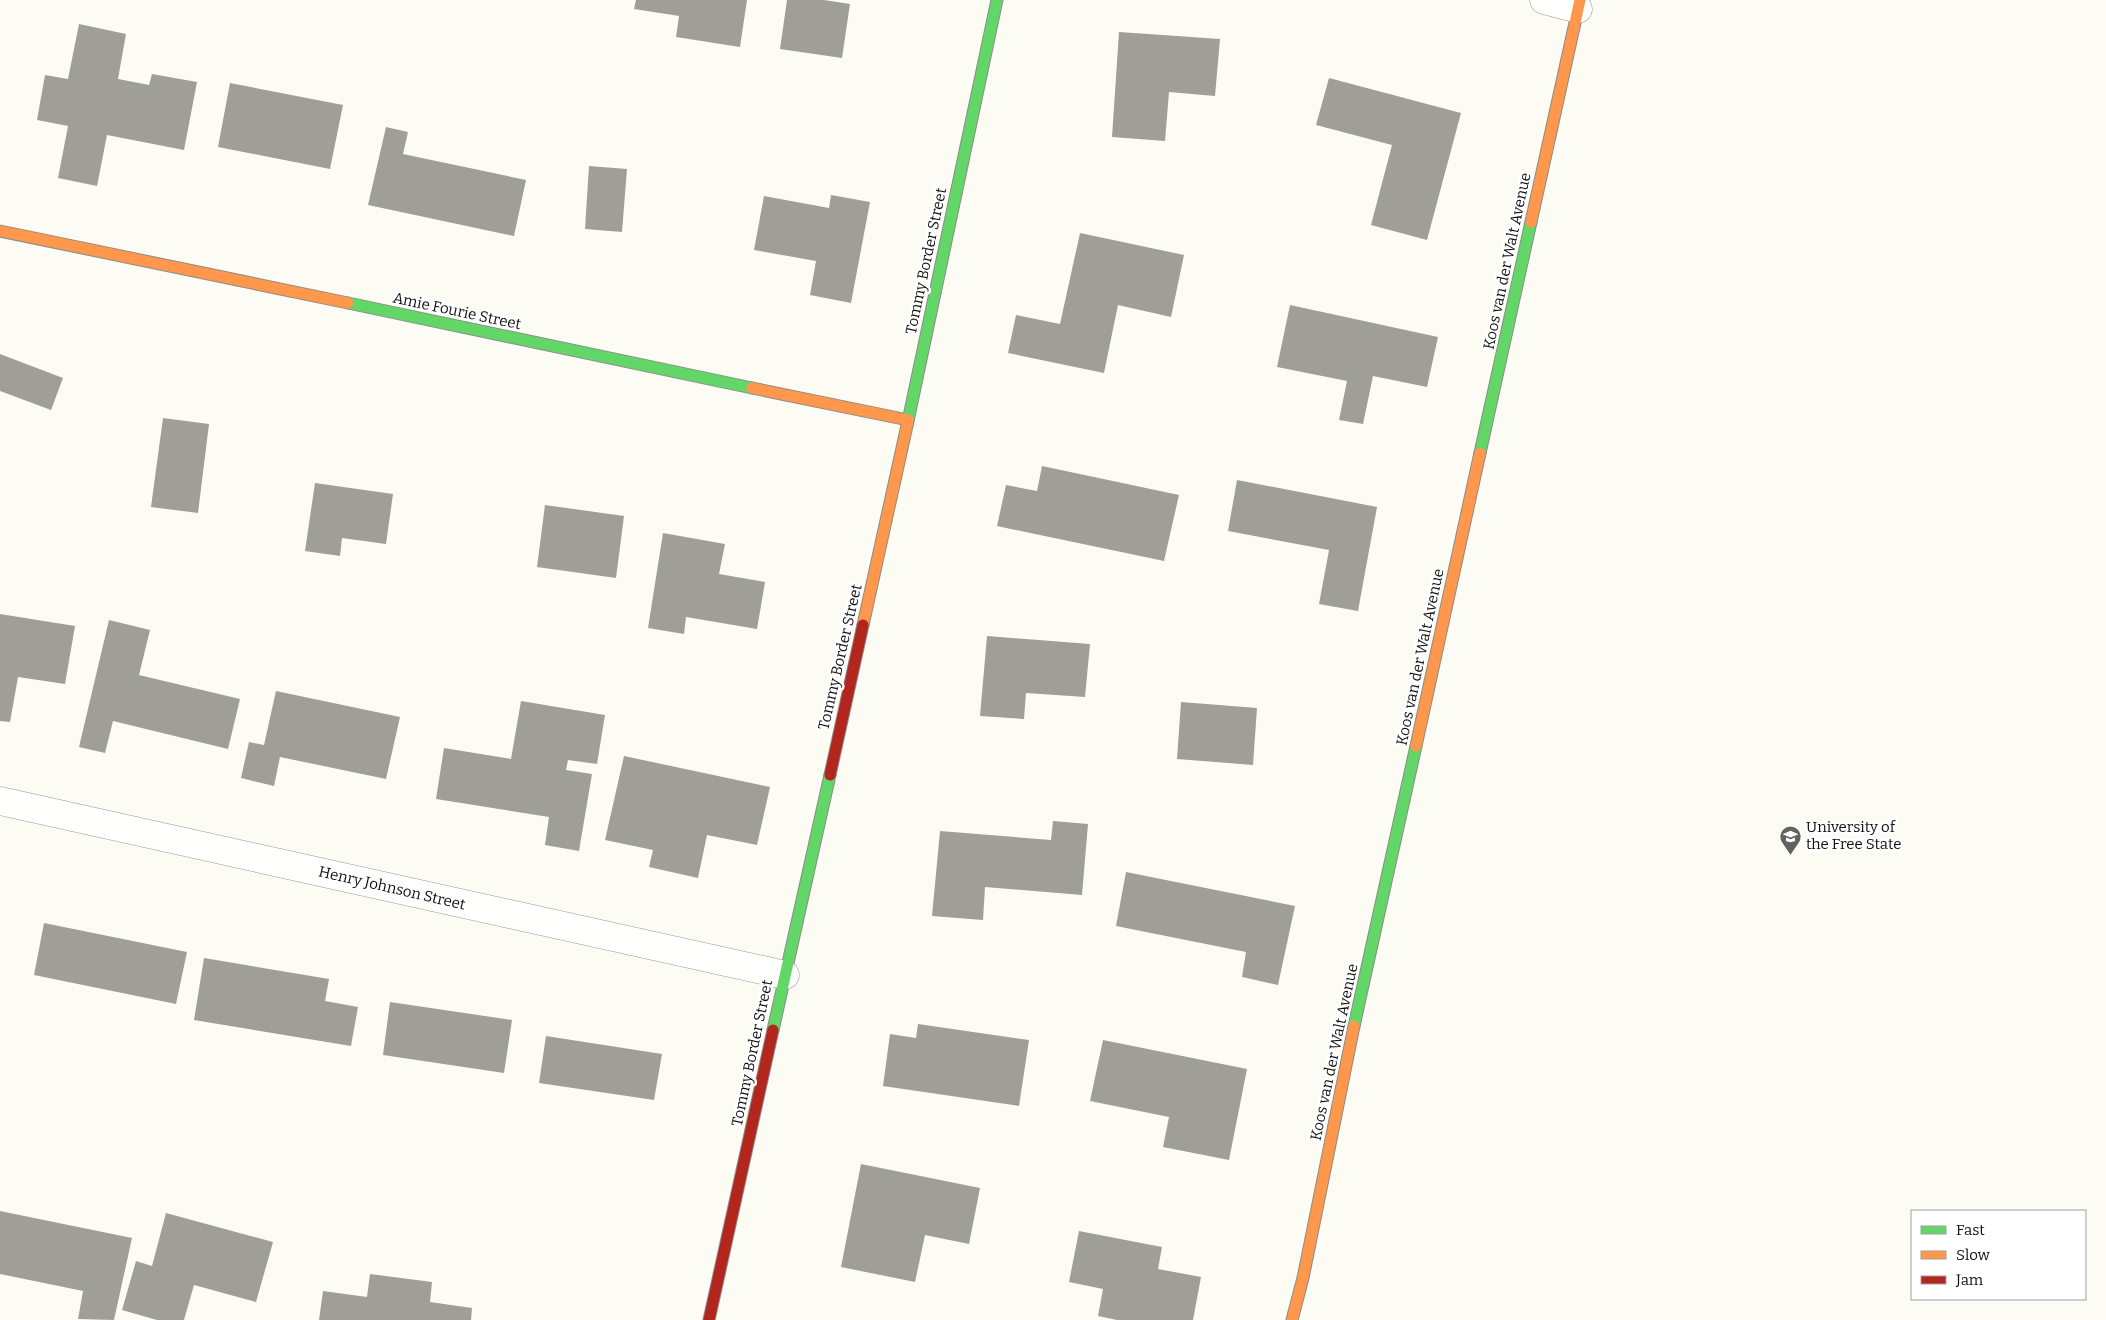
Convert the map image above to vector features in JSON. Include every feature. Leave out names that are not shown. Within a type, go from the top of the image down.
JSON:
[{"type":"street","name":"Tommy Border Street","points":[[709,1320],[908,420],[997,0]]},
{"type":"street","points":[[1544,0],[1579,4]]},
{"type":"street","name":"Koos van der Walt Avenue","points":[[1292,1320],[1303,1278],[1350,1046],[1579,4]]},
{"type":"street","name":"Amie Fourie Street","points":[[0,231],[908,420]]},
{"type":"street","name":"Henry Johnson Street","points":[[0,801],[785,975]]},
{"type":"building","points":[[636,0],[747,0],[740,47],[676,37],[679,16],[634,9]]},
{"type":"building","points":[[787,0],[824,0],[850,4],[842,58],[780,49]]},
{"type":"building","points":[[79,24],[126,34],[118,79],[149,85],[152,74],[197,82],[184,150],[107,135],[97,186],[58,178],[68,126],[37,120],[45,75],[68,79]]},
{"type":"building","points":[[1119,32],[1220,39],[1215,96],[1169,92],[1165,141],[1112,137]]},
{"type":"building","points":[[1329,78],[1461,113],[1427,240],[1371,225],[1392,145],[1316,125]]},
{"type":"building","points":[[230,83],[343,105],[330,169],[218,147]]},
{"type":"building","points":[[386,127],[408,132],[403,154],[526,180],[514,236],[368,205]]},
{"type":"building","points":[[589,166],[627,169],[622,232],[585,229]]},
{"type":"building","points":[[831,195],[870,202],[851,303],[810,295],[816,261],[754,250],[764,196],[829,208]]},
{"type":"building","points":[[1080,233],[1184,255],[1171,317],[1118,305],[1104,373],[1008,353],[1016,315],[1060,324]]},
{"type":"building","points":[[1290,305],[1438,337],[1427,387],[1373,376],[1363,424],[1339,420],[1347,381],[1277,367]]},
{"type":"building","points":[[0,354],[63,378],[51,410],[0,391]]},
{"type":"building","points":[[163,418],[209,424],[198,513],[151,507]]},
{"type":"building","points":[[1042,466],[1179,495],[1164,561],[997,526],[1006,485],[1037,491]]},
{"type":"building","points":[[1237,480],[1377,507],[1358,611],[1319,604],[1329,550],[1228,531]]},
{"type":"building","points":[[315,483],[393,494],[386,544],[342,538],[340,556],[305,551]]},
{"type":"building","points":[[545,505],[624,516],[616,578],[537,567]]},
{"type":"building","points":[[663,533],[725,544],[719,574],[765,582],[757,629],[686,617],[684,634],[648,628]]},
{"type":"building","points":[[0,614],[75,626],[65,684],[18,677],[10,722],[0,721]]},
{"type":"building","points":[[109,620],[150,630],[139,675],[240,699],[228,749],[113,721],[105,753],[79,747]]},
{"type":"building","points":[[987,636],[1090,644],[1085,697],[1026,693],[1024,719],[980,716]]},
{"type":"building","points":[[276,691],[400,717],[386,779],[280,757],[274,786],[241,778],[249,742],[264,745]]},
{"type":"building","points":[[521,701],[605,715],[597,764],[568,760],[566,770],[592,774],[579,851],[545,845],[549,817],[436,799],[444,748],[511,759]]},
{"type":"building","points":[[1181,702],[1257,708],[1253,765],[1177,759]]},
{"type":"building","points":[[624,756],[770,787],[757,845],[707,835],[698,878],[649,867],[653,850],[605,840]]},
{"type":"building","points":[[1053,821],[1088,824],[1082,895],[985,887],[983,920],[932,916],[940,831],[1051,840]]},
{"type":"building","points":[[1126,872],[1295,906],[1278,985],[1242,977],[1246,952],[1116,926]]},
{"type":"building","points":[[44,923],[187,952],[176,1004],[34,975]]},
{"type":"building","points":[[204,958],[329,979],[325,1001],[358,1007],[351,1046],[194,1020]]},
{"type":"building","points":[[390,1002],[512,1020],[504,1073],[383,1055]]},
{"type":"building","points":[[918,1024],[1029,1040],[1019,1106],[883,1086],[890,1034],[916,1038]]},
{"type":"building","points":[[546,1036],[662,1054],[654,1100],[539,1083]]},
{"type":"building","points":[[1103,1040],[1247,1069],[1229,1160],[1163,1147],[1169,1117],[1090,1101]]},
{"type":"building","points":[[861,1164],[980,1188],[969,1244],[925,1235],[915,1282],[841,1267]]},
{"type":"building","points":[[0,1211],[132,1238],[114,1320],[78,1319],[83,1291],[0,1274]]},
{"type":"building","points":[[166,1213],[273,1242],[256,1302],[194,1285],[184,1320],[157,1320],[122,1310],[136,1261],[152,1266]]},
{"type":"building","points":[[1079,1231],[1162,1247],[1158,1269],[1201,1277],[1193,1320],[1117,1320],[1098,1316],[1103,1289],[1069,1282]]},
{"type":"building","points":[[370,1274],[432,1282],[430,1302],[472,1308],[471,1320],[319,1320],[323,1291],[367,1297]]},
{"type":"traffic: fast","points":[[908,421],[997,0]]},
{"type":"traffic: fast","points":[[1480,453],[1531,222]]},
{"type":"traffic: fast","points":[[348,303],[752,388]]},
{"type":"traffic: fast","points":[[1354,1026],[1416,746]]},
{"type":"traffic: fast","points":[[773,1030],[830,775]]},
{"type":"traffic: slow","points":[[1531,222],[1580,0]]},
{"type":"traffic: slow","points":[[0,231],[348,303]]},
{"type":"traffic: slow","points":[[752,388],[908,420]]},
{"type":"traffic: slow","points":[[863,625],[908,421]]},
{"type":"traffic: slow","points":[[1416,746],[1480,453]]},
{"type":"traffic: slow","points":[[1292,1320],[1303,1278],[1354,1026]]},
{"type":"traffic: jam","points":[[830,775],[863,625]]},
{"type":"traffic: jam","points":[[709,1320],[773,1030]]},
{"type":"place","name":"University of the Free State","points":[[1790,855]]}]
